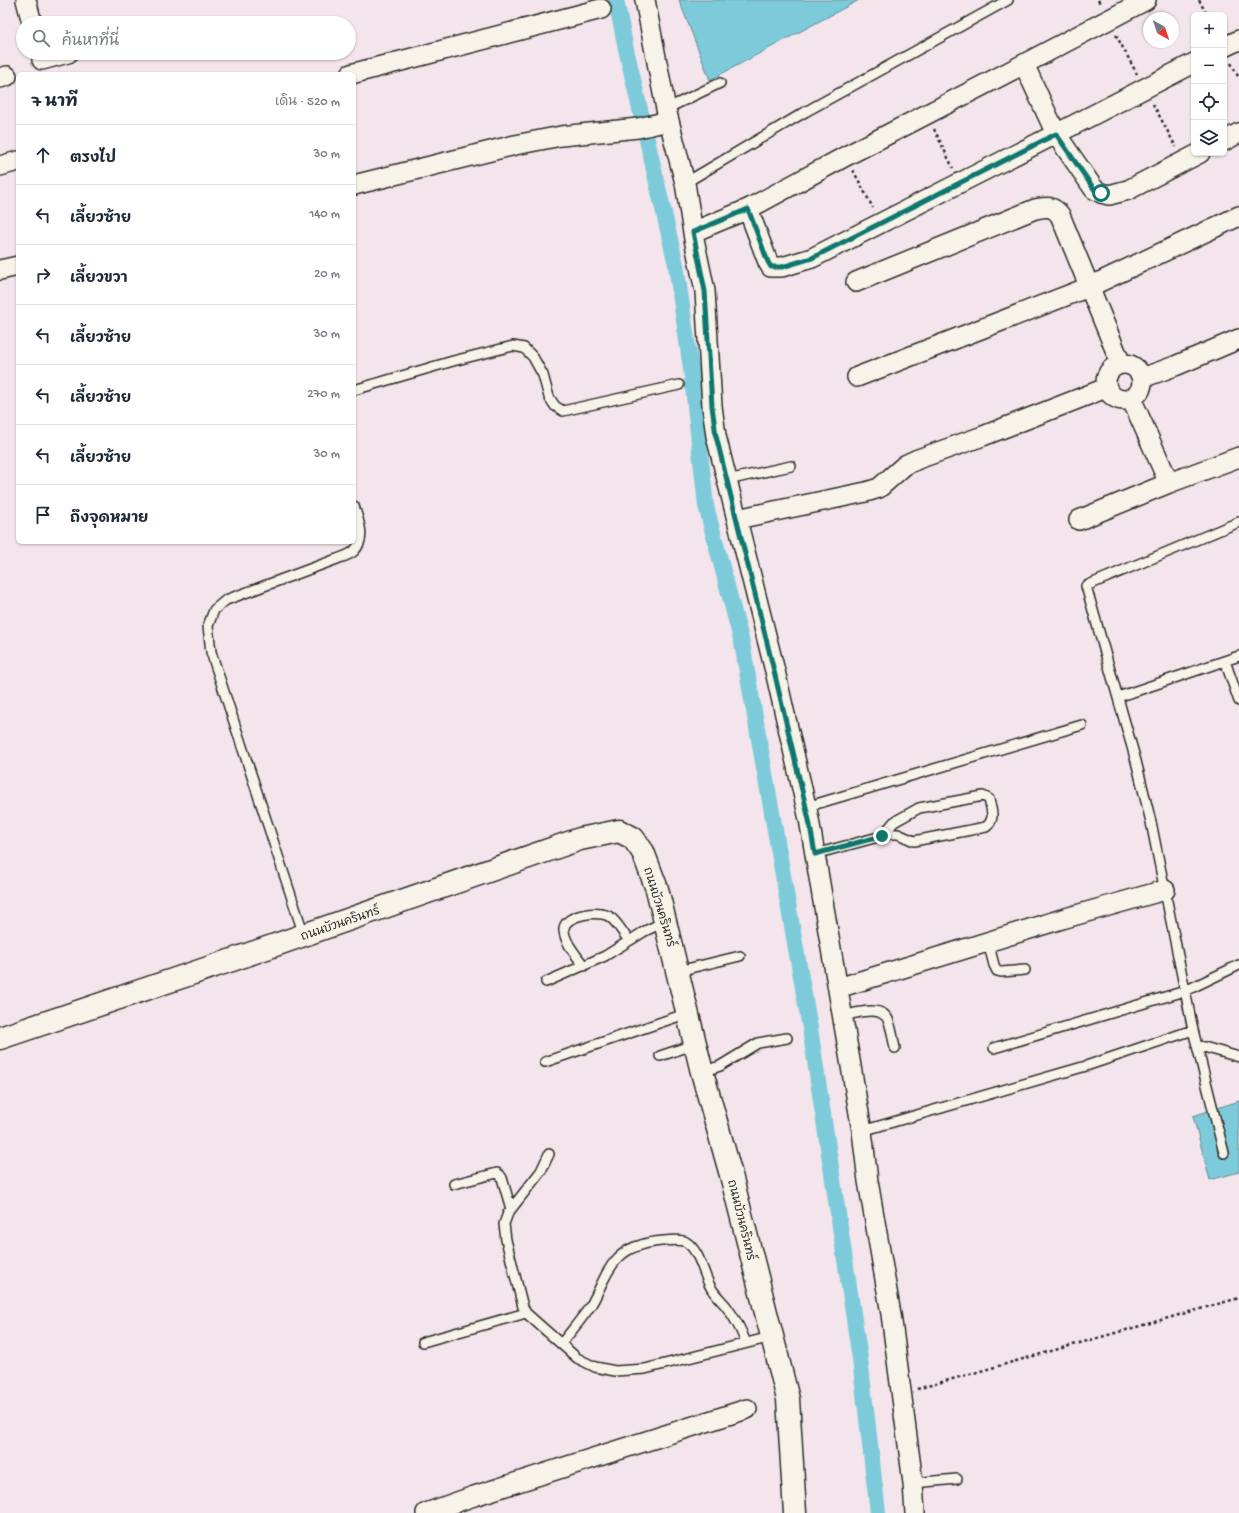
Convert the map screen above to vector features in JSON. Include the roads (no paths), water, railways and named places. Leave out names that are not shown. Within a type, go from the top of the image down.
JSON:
[{"type":"street","points":[[26,0],[30,16]]},
{"type":"street","points":[[645,0],[667,117],[685,183],[705,291],[712,406],[716,436],[776,678],[806,807],[815,854],[843,1016],[862,1131],[868,1180],[891,1314],[913,1483],[915,1513]]},
{"type":"street","points":[[693,232],[748,209],[846,156],[1146,0]]},
{"type":"street","points":[[356,73],[601,9]]},
{"type":"street","points":[[1227,51],[1239,40]]},
{"type":"street","points":[[1024,64],[1056,134],[1094,189],[1101,193],[1109,194],[1128,190],[1192,157]]},
{"type":"street","points":[[748,209],[771,267],[782,267],[812,258],[1191,64]]},
{"type":"street","points":[[356,185],[515,145],[561,136],[638,128],[667,117]]},
{"type":"street","points":[[1227,139],[1239,133]]},
{"type":"street","points":[[0,166],[16,162]]},
{"type":"street","points":[[856,282],[1035,209],[1047,206],[1054,208],[1060,214],[1121,364]]},
{"type":"street","points":[[857,377],[1089,287],[1239,216]]},
{"type":"street","points":[[0,270],[16,266]]},
{"type":"street","points":[[1142,378],[1239,339]]},
{"type":"street","points":[[1121,364],[1128,364],[1134,367],[1142,378],[1140,390],[1131,398],[1124,400],[1116,398],[1110,394],[1106,388],[1108,373],[1113,367],[1121,364]]},
{"type":"street","points":[[737,519],[879,488],[905,466],[918,459],[983,436],[1106,388]]},
{"type":"street","points":[[1131,398],[1169,483]]},
{"type":"street","points":[[1079,520],[1169,483],[1239,457]]},
{"type":"street","name":"ถนนบัวนครินทร์","points":[[0,1038],[304,935],[580,839],[619,831],[633,838],[643,852],[657,889],[666,921],[702,1072],[731,1175],[788,1398],[795,1513]]},
{"type":"street","points":[[838,988],[1165,890]]},
{"type":"street","points":[[426,1513],[474,1496],[747,1409]]},
{"type":"lane","points":[[685,183],[805,112],[1008,0]]},
{"type":"lane","points":[[667,117],[720,83]]},
{"type":"lane","points":[[356,389],[453,361],[513,346],[524,348],[533,357],[543,375],[549,397],[555,406],[563,411],[679,385]]},
{"type":"lane","points":[[727,480],[791,466]]},
{"type":"lane","points":[[304,935],[211,652],[208,626],[214,610],[226,600],[353,552],[360,542],[361,531],[356,513]]},
{"type":"lane","points":[[1224,1153],[1193,1030],[1152,822],[1086,586],[1239,522]]},
{"type":"lane","points":[[1118,697],[1239,656]]},
{"type":"lane","points":[[1225,661],[1239,701]]},
{"type":"lane","points":[[806,807],[1082,725]]},
{"type":"lane","points":[[815,854],[891,834],[898,834],[914,841],[986,827],[992,821],[993,817],[989,799],[983,796],[918,808],[894,822],[882,836]]},
{"type":"lane","points":[[584,966],[570,946],[564,934],[566,922],[573,918],[594,913],[604,914],[610,918],[630,940]]},
{"type":"lane","points":[[546,982],[605,956],[645,931],[666,921]]},
{"type":"lane","points":[[988,942],[994,965],[998,971],[1025,970]]},
{"type":"lane","points":[[678,971],[740,956]]},
{"type":"lane","points":[[994,1048],[1185,991],[1239,965]]},
{"type":"lane","points":[[843,1016],[873,1011],[885,1015],[889,1021],[895,1048]]},
{"type":"lane","points":[[545,1062],[688,1013]]},
{"type":"lane","points":[[862,1131],[1086,1066],[1193,1030]]},
{"type":"lane","points":[[702,1072],[720,1066],[758,1043],[787,1038]]},
{"type":"lane","points":[[660,1056],[696,1044]]},
{"type":"lane","points":[[1197,1045],[1239,1057]]},
{"type":"lane","points":[[549,1154],[541,1171],[508,1213],[504,1224],[506,1240],[526,1312],[577,1358],[596,1368],[615,1371],[645,1369],[771,1336]]},
{"type":"lane","points":[[454,1184],[496,1173],[502,1178],[511,1210]]},
{"type":"lane","points":[[560,1344],[591,1305],[617,1258],[625,1252],[642,1244],[674,1240],[685,1241],[692,1247],[715,1295],[725,1305],[740,1326],[746,1343]]},
{"type":"lane","points":[[423,1342],[526,1312]]},
{"type":"lane","points":[[913,1483],[957,1479]]},
{"type":"water","points":[[679,0],[859,0],[710,80]]},
{"type":"water","points":[[1239,1101],[1239,1172],[1210,1180],[1193,1116]]},
{"type":"waterway","points":[[616,0],[676,265],[691,369],[706,506],[742,643],[810,1028],[860,1359],[878,1513]]}]
